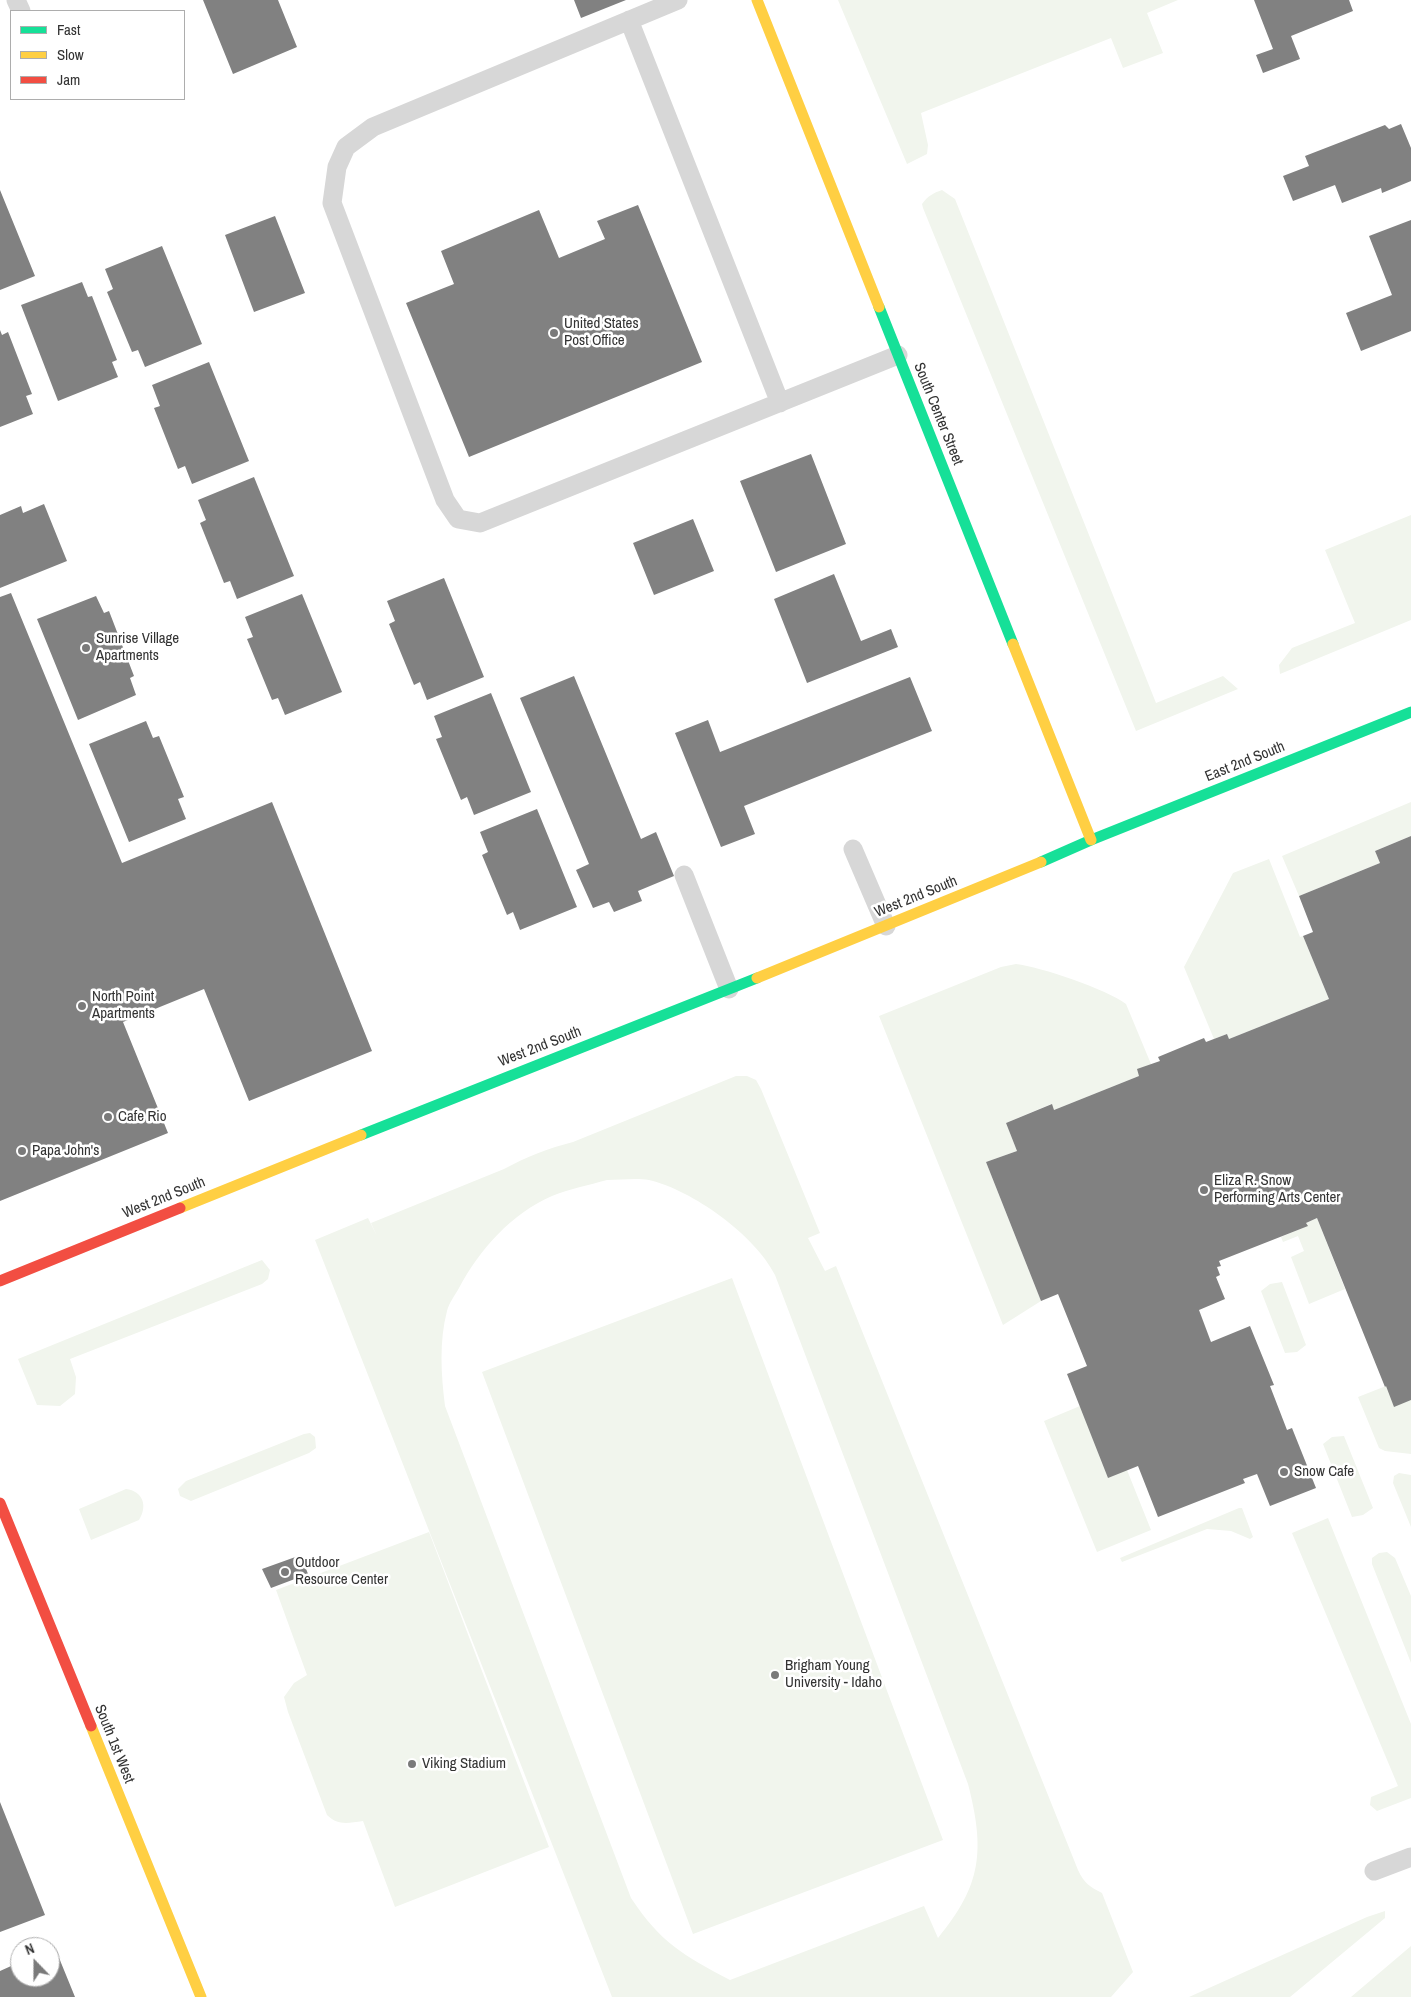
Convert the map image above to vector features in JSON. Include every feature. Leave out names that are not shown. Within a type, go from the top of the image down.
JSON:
[{"type":"street","name":"South Center Street","points":[[757,0],[1091,840]]},
{"type":"street","name":"East 2nd South","points":[[1091,840],[1411,712]]},
{"type":"street","name":"West 2nd South","points":[[0,1281],[424,1109],[886,926],[1091,840]]},
{"type":"street","name":"South 1st West","points":[[0,1503],[201,1997]]},
{"type":"lane","points":[[678,0],[373,127],[346,147],[337,167],[332,203],[445,500],[458,519],[480,523],[898,355]]},
{"type":"lane","points":[[629,20],[780,403]]},
{"type":"lane","points":[[853,849],[886,926]]},
{"type":"lane","points":[[684,875],[729,989]]},
{"type":"lane","points":[[1374,1871],[1411,1857]]},
{"type":"shaded area","points":[[838,0],[1178,0],[1147,13],[1163,53],[1123,68],[1111,38],[921,113],[928,145],[927,154],[907,164]]},
{"type":"shaded area","points":[[942,190],[955,199],[1156,703],[1223,676],[1238,689],[1136,731],[923,208],[922,204],[926,199]]},
{"type":"shaded area","points":[[1411,515],[1411,620],[1280,674],[1279,665],[1292,648],[1355,623],[1325,550]]},
{"type":"shaded area","points":[[1411,802],[1411,836],[1375,851],[1380,863],[1299,896],[1282,856]]},
{"type":"shaded area","points":[[1269,859],[1300,937],[1303,936],[1329,999],[1229,1039],[1227,1034],[1214,1039],[1184,967],[1233,873]]},
{"type":"shaded area","points":[[1016,964],[1041,969],[1073,980],[1104,992],[1126,1004],[1151,1064],[1139,1076],[1054,1110],[1051,1104],[1006,1123],[1017,1151],[986,1162],[1041,1301],[1003,1325],[879,1016],[1001,967]]},
{"type":"shaded area","points":[[736,1076],[747,1076],[756,1080],[820,1233],[808,1238],[825,1271],[836,1266],[1078,1870],[1088,1884],[1102,1893],[1133,1972],[1111,1997],[612,1997],[315,1240],[368,1218],[377,1236],[371,1223],[504,1169],[538,1153],[573,1142]],"holes":[[[607,1180],[649,1180],[684,1193],[721,1216],[738,1230],[766,1260],[775,1275],[968,1784],[977,1828],[978,1848],[976,1866],[964,1901],[938,1938],[924,1906],[730,1980],[686,1955],[663,1937],[631,1898],[445,1406],[442,1370],[444,1322],[448,1308],[467,1274],[487,1246],[523,1212],[537,1204],[565,1191]]]},
{"type":"shaded area","points":[[1317,1218],[1345,1289],[1309,1304],[1291,1257],[1304,1251],[1298,1236],[1283,1242],[1281,1237],[1307,1226],[1306,1223]]},
{"type":"shaded area","points":[[262,1260],[270,1270],[268,1279],[262,1284],[70,1359],[76,1377],[75,1394],[60,1406],[37,1405],[18,1359]]},
{"type":"shaded area","points":[[732,1278],[943,1840],[693,1934],[482,1372]]},
{"type":"shaded area","points":[[1282,1282],[1306,1345],[1297,1352],[1285,1353],[1261,1291],[1270,1284]]},
{"type":"shaded area","points":[[1386,1386],[1411,1400],[1411,1454],[1385,1451],[1379,1448],[1358,1397]]},
{"type":"shaded area","points":[[1080,1406],[1127,1470],[1151,1530],[1097,1552],[1044,1421]]},
{"type":"shaded area","points":[[310,1433],[315,1437],[316,1448],[309,1453],[191,1501],[180,1496],[178,1489],[186,1481]]},
{"type":"shaded area","points":[[1344,1436],[1373,1508],[1363,1515],[1352,1517],[1323,1444],[1332,1437]]},
{"type":"shaded area","points":[[1399,1473],[1411,1475],[1411,1527],[1393,1483],[1394,1476]]},
{"type":"shaded area","points":[[126,1489],[132,1490],[142,1500],[143,1510],[139,1520],[91,1540],[79,1509]]},
{"type":"shaded area","points":[[1242,1508],[1253,1537],[1250,1539],[1231,1531],[1207,1529],[1122,1562],[1120,1558]]},
{"type":"shaded area","points":[[1328,1518],[1411,1724],[1411,1798],[1377,1811],[1370,1805],[1371,1797],[1398,1786],[1292,1533]]},
{"type":"shaded area","name":"Viking Stadium","points":[[429,1532],[549,1847],[395,1907],[363,1821],[339,1822],[327,1815],[288,1712],[284,1697],[294,1683],[307,1675],[276,1590]]},
{"type":"shaded area","points":[[1387,1552],[1395,1558],[1411,1596],[1411,1663],[1372,1564],[1372,1558],[1379,1553]]},
{"type":"shaded area","points":[[1385,1911],[1385,1918],[1290,1997],[1189,1997],[1367,1917]]},
{"type":"shaded area","points":[[1411,1946],[1411,1997],[1351,1997]]},
{"type":"building","points":[[203,0],[278,0],[297,47],[233,74]]},
{"type":"building","points":[[574,0],[626,0],[581,18]]},
{"type":"building","points":[[1254,0],[1349,0],[1353,11],[1291,36],[1300,59],[1263,73],[1256,55],[1273,49]]},
{"type":"building","points":[[1401,124],[1411,148],[1411,181],[1382,193],[1381,188],[1342,203],[1335,185],[1293,201],[1283,176],[1309,166],[1305,156],[1385,125],[1389,129]]},
{"type":"building","points":[[0,190],[35,276],[0,290]]},
{"type":"building","name":"United States Post Office","points":[[638,205],[702,362],[469,457],[406,303],[454,284],[441,251],[539,210],[559,258],[605,239],[597,221]]},
{"type":"building","points":[[275,216],[305,293],[254,312],[225,235]]},
{"type":"building","points":[[1411,220],[1411,331],[1361,351],[1346,313],[1392,295],[1369,236]]},
{"type":"building","points":[[162,246],[202,344],[145,367],[138,350],[132,352],[107,292],[113,289],[105,269]]},
{"type":"building","points":[[82,282],[88,297],[92,296],[117,360],[112,362],[118,377],[58,401],[21,305]]},
{"type":"building","points":[[0,330],[2,335],[8,332],[32,394],[26,396],[33,414],[0,427]]},
{"type":"building","points":[[209,362],[249,461],[192,484],[185,466],[178,469],[154,408],[160,406],[152,385]]},
{"type":"building","points":[[811,454],[846,544],[776,572],[740,481]]},
{"type":"building","points":[[254,477],[294,576],[237,599],[230,581],[224,583],[200,523],[206,520],[198,500]]},
{"type":"building","points":[[44,504],[67,561],[0,588],[0,515],[21,506],[23,513]]},
{"type":"building","points":[[693,519],[714,571],[654,595],[633,543]]},
{"type":"building","points":[[834,574],[861,641],[891,629],[898,647],[807,683],[774,599]]},
{"type":"building","points":[[444,578],[484,677],[427,700],[420,682],[414,685],[389,624],[395,621],[387,601]]},
{"type":"building","name":"North Point Apartments","points":[[11,593],[122,863],[272,802],[372,1051],[249,1101],[204,989],[123,1022],[168,1133],[0,1201],[0,597]]},
{"type":"building","points":[[302,594],[342,692],[285,715],[278,698],[272,700],[247,639],[253,637],[245,617]]},
{"type":"building","name":"Sunrise Village Apartments","points":[[96,596],[104,613],[109,611],[134,676],[130,678],[136,695],[78,720],[37,619]]},
{"type":"building","points":[[574,676],[641,839],[656,832],[674,876],[638,891],[642,901],[614,912],[609,902],[593,908],[576,870],[589,864],[520,698]]},
{"type":"building","points":[[910,677],[932,731],[744,806],[755,834],[721,847],[675,733],[708,720],[720,752]]},
{"type":"building","points":[[491,693],[531,792],[474,815],[467,797],[461,800],[436,739],[442,737],[434,716]]},
{"type":"building","points":[[146,721],[153,738],[159,736],[184,797],[178,799],[186,819],[129,842],[89,744]]},
{"type":"building","points":[[537,809],[577,907],[520,930],[513,912],[507,915],[482,855],[488,852],[480,832]]},
{"type":"building","name":"Eliza R. Snow Performing Arts Center","points":[[1411,836],[1411,1400],[1394,1407],[1317,1218],[1306,1223],[1308,1226],[1219,1261],[1221,1266],[1217,1267],[1220,1275],[1216,1277],[1225,1299],[1199,1310],[1211,1342],[1250,1326],[1274,1385],[1270,1386],[1287,1430],[1292,1428],[1316,1488],[1270,1506],[1257,1474],[1243,1479],[1245,1483],[1158,1517],[1138,1466],[1108,1478],[1067,1374],[1087,1366],[1058,1294],[1041,1301],[986,1162],[1017,1151],[1006,1123],[1052,1104],[1054,1110],[1139,1076],[1137,1069],[1160,1061],[1158,1057],[1204,1038],[1206,1042],[1227,1034],[1229,1039],[1329,999],[1303,936],[1313,932],[1299,896],[1380,863],[1375,851]]},
{"type":"building","name":"Outdoor Resource Center","points":[[301,1555],[308,1574],[271,1588],[262,1569]]},
{"type":"building","points":[[0,1802],[45,1915],[0,1932]]},
{"type":"building","points":[[60,1960],[75,1997],[0,1997],[0,1971],[10,1966],[10,1987],[60,1987]]},
{"type":"traffic: fast","points":[[879,307],[1013,644]]},
{"type":"traffic: fast","points":[[1041,862],[1091,840],[1411,712]]},
{"type":"traffic: fast","points":[[361,1135],[757,978]]},
{"type":"traffic: slow","points":[[757,0],[879,307]]},
{"type":"traffic: slow","points":[[1013,644],[1091,840]]},
{"type":"traffic: slow","points":[[757,978],[1041,862]]},
{"type":"traffic: slow","points":[[180,1208],[361,1135]]},
{"type":"traffic: slow","points":[[91,1726],[201,1997]]},
{"type":"traffic: jam","points":[[0,1281],[180,1208]]},
{"type":"traffic: jam","points":[[0,1503],[91,1726]]},
{"type":"place","name":"United States Post Office","points":[[554,333]]},
{"type":"place","name":"Sunrise Village Apartments","points":[[86,648]]},
{"type":"place","name":"North Point Apartments","points":[[82,1006]]},
{"type":"place","name":"Cafe Rio","points":[[108,1117]]},
{"type":"place","name":"Papa John's","points":[[22,1151]]},
{"type":"place","name":"Eliza R. Snow Performing Arts Center","points":[[1204,1190]]},
{"type":"place","name":"Snow Cafe","points":[[1284,1472]]},
{"type":"place","name":"Outdoor Resource Center","points":[[285,1572]]},
{"type":"place","name":"Brigham Young University - Idaho","points":[[775,1675]]},
{"type":"place","name":"Viking Stadium","points":[[412,1764]]}]
